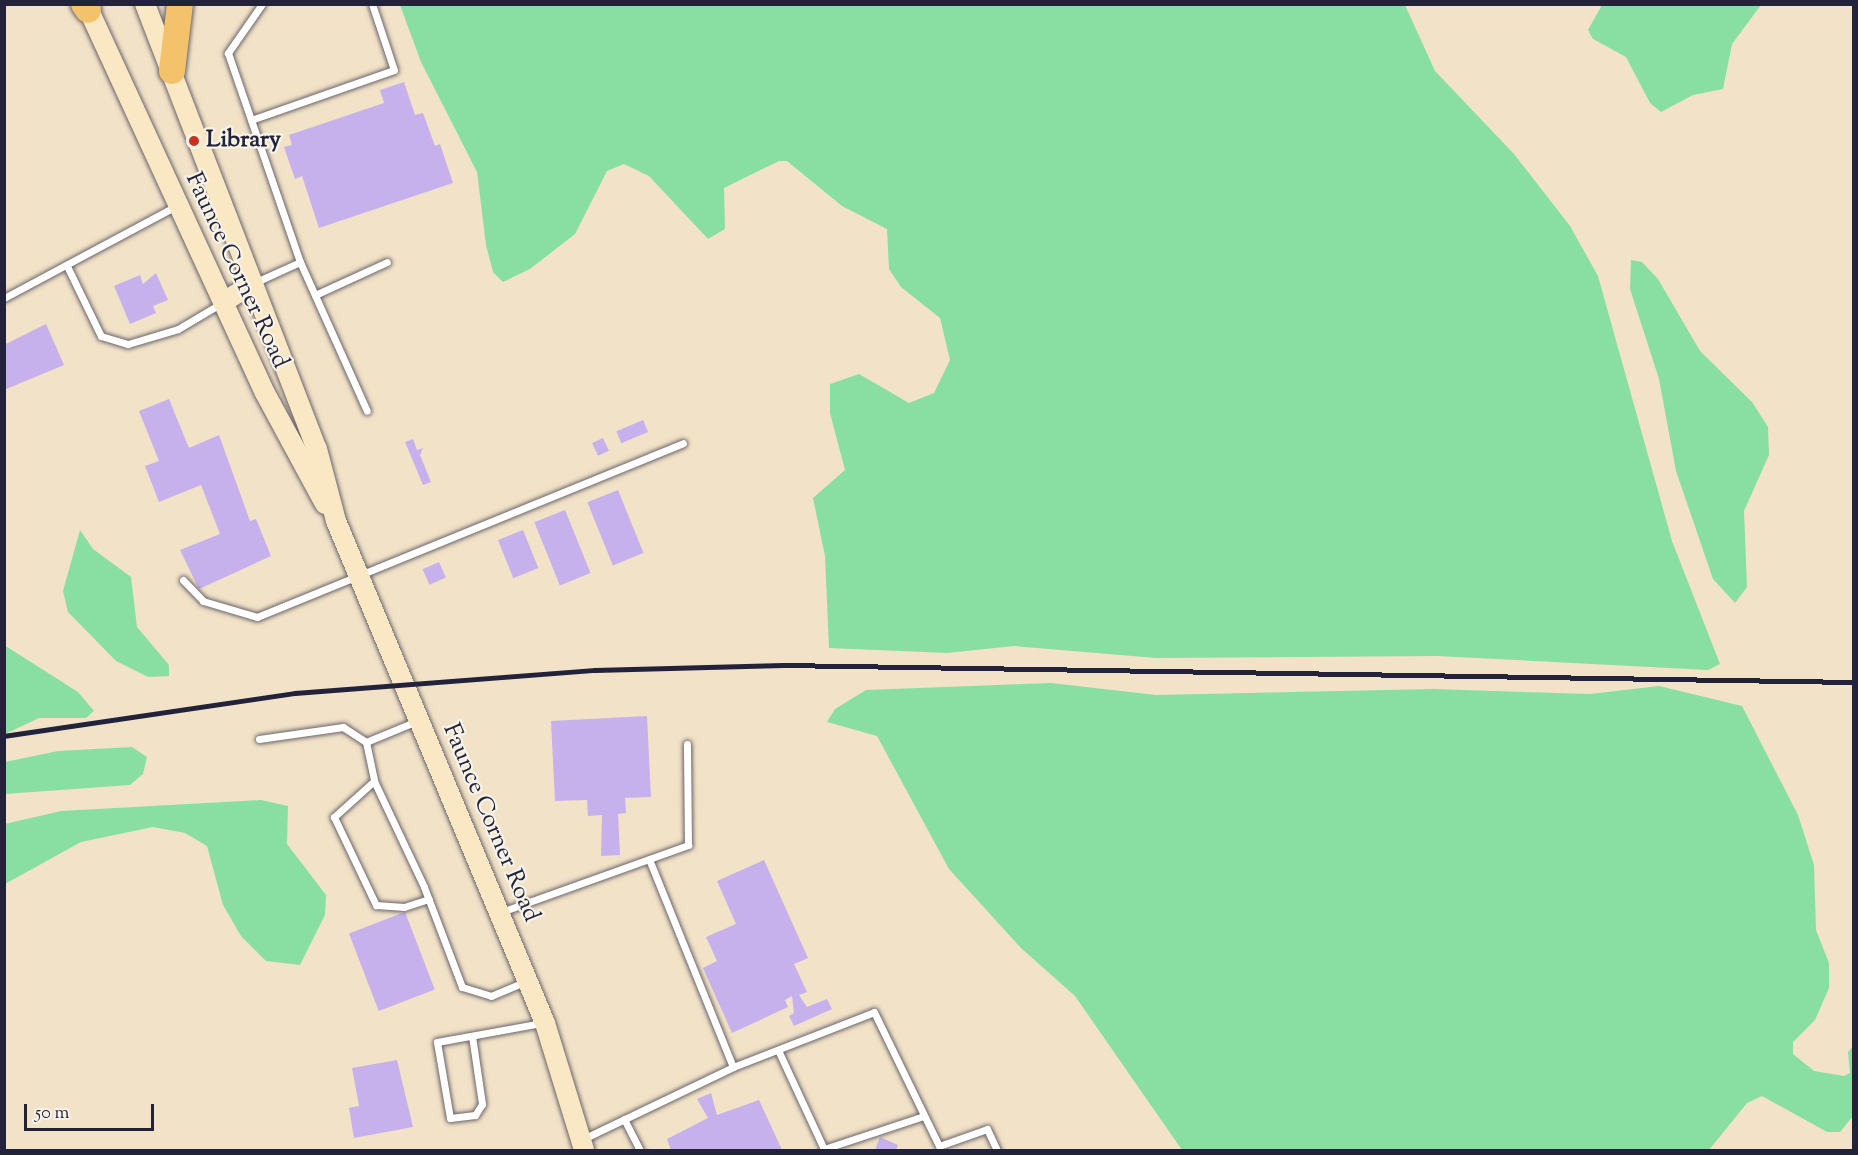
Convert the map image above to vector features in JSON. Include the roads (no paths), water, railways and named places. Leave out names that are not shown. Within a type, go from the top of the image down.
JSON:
[{"type":"highway","points":[[172,71],[180,4]]},
{"type":"main road","name":"Faunce Corner Road","points":[[145,4],[317,449],[336,521],[501,912],[545,1023],[582,1145]]},
{"type":"main road","name":"Faunce Corner Road","points":[[86,6],[297,458],[336,521]]},
{"type":"main road","points":[[223,302],[253,284]]},
{"type":"lane","points":[[262,4],[228,53],[300,262],[367,411]]},
{"type":"lane","points":[[251,120],[394,69],[372,4]]},
{"type":"lane","points":[[4,298],[177,205]]},
{"type":"lane","points":[[253,284],[300,262]]},
{"type":"lane","points":[[315,295],[387,262]]},
{"type":"lane","points":[[67,266],[101,336],[128,344],[178,329],[223,302]]},
{"type":"lane","points":[[183,579],[203,601],[251,617],[683,443]]},
{"type":"lane","points":[[366,742],[419,720]]},
{"type":"lane","points":[[259,739],[343,727],[366,742],[374,781],[429,899],[462,987],[491,996],[528,980]]},
{"type":"lane","points":[[501,912],[688,845],[687,744]]},
{"type":"lane","points":[[374,781],[334,817],[376,905],[404,907],[429,899]]},
{"type":"lane","points":[[649,859],[733,1067]]},
{"type":"lane","points":[[582,1145],[624,1119],[733,1067],[874,1012],[940,1148],[987,1129],[997,1150]]},
{"type":"lane","points":[[472,1036],[482,1104],[475,1115],[450,1118],[435,1047],[447,1037],[472,1036],[545,1023]]},
{"type":"lane","points":[[778,1050],[824,1149],[924,1116]]},
{"type":"lane","points":[[624,1119],[640,1150]]},
{"type":"railway","points":[[4,736],[295,693],[595,670],[783,665],[1854,682]]},
{"type":"place","name":"Library","points":[[194,141]]}]
